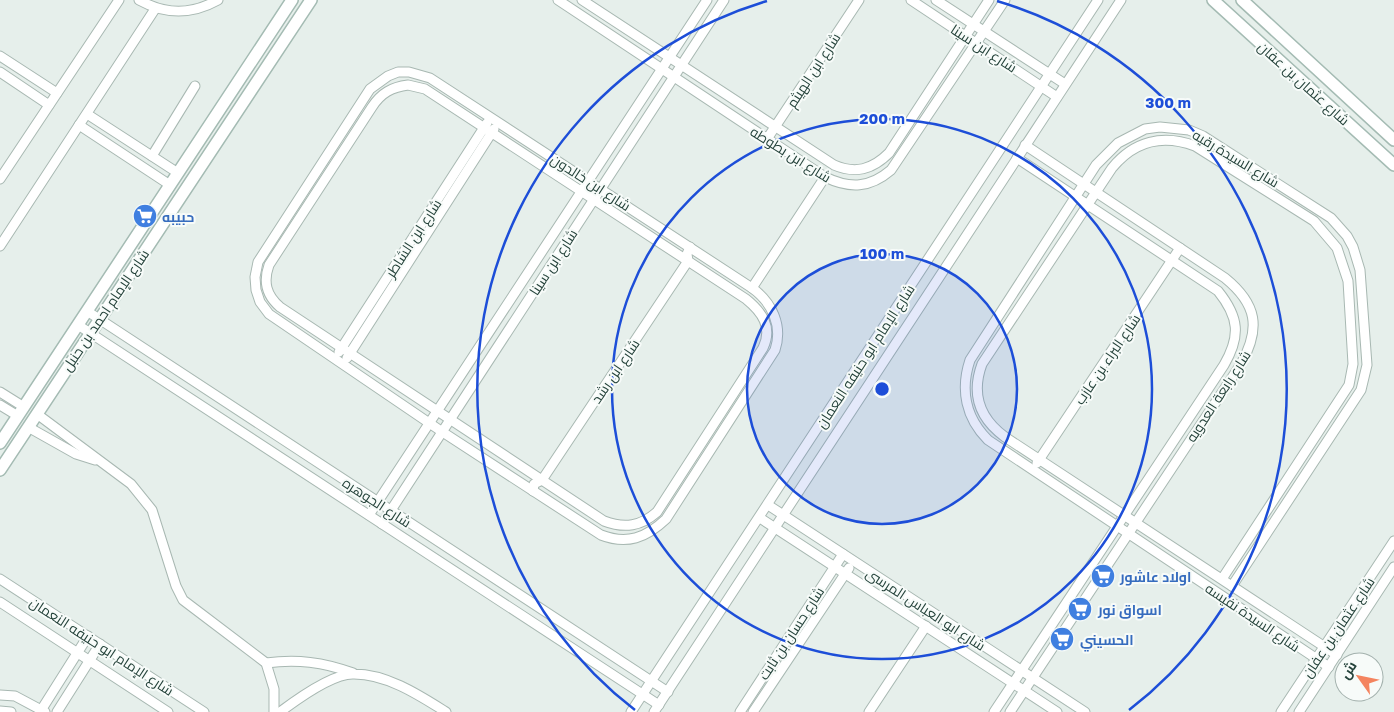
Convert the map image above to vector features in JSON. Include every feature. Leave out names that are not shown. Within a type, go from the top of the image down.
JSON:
[{"type":"street","points":[[0,179],[118,0]]},
{"type":"street","points":[[139,0],[155,9],[172,12],[189,12],[218,0]]},
{"type":"street","name":"شارع الإمام احمد بن حنبل","points":[[0,443],[292,0]]},
{"type":"street","name":"شارع الإمام احمد بن حنبل","points":[[0,470],[311,0]]},
{"type":"street","name":"شارع ابن بطوطه","points":[[558,0],[825,177],[847,186],[859,186],[882,178],[891,170],[1005,0]]},
{"type":"street","points":[[573,10],[580,0]]},
{"type":"street","name":"شارع ابن بطوطه","points":[[580,0],[834,165],[845,170],[857,171],[869,168],[880,162],[889,153],[989,0]]},
{"type":"street","name":"شارع ابن سينا","points":[[369,515],[707,0]]},
{"type":"street","name":"شارع ابن سينا","points":[[382,524],[449,418],[724,0]]},
{"type":"street","name":"شارع ابن الهيثم","points":[[767,139],[859,0]]},
{"type":"street","name":"شارع ابن سينا","points":[[910,0],[1057,97]]},
{"type":"street","name":"شارع ابن سينا","points":[[936,0],[1065,84]]},
{"type":"street","name":"شارع الإمام ابو حنيفه النعمان","points":[[631,712],[1098,0]]},
{"type":"street","name":"شارع الإمام ابو حنيفه النعمان","points":[[657,708],[1120,0]]},
{"type":"street","name":"شارع عثمان بن عفان","points":[[1213,0],[1394,165]]},
{"type":"street","name":"شارع عثمان بن عفان","points":[[1242,0],[1394,140]]},
{"type":"street","points":[[0,246],[155,9]]},
{"type":"street","points":[[0,56],[57,93]]},
{"type":"street","points":[[0,72],[50,105]]},
{"type":"street","name":"شارع ابن خالدون","points":[[404,72],[420,74],[495,119],[588,181],[752,288],[765,299],[774,314],[778,341],[775,350],[666,519],[647,534],[630,540],[612,539],[601,535],[429,423],[269,314],[260,302],[256,290],[255,277],[258,262],[370,89],[388,76],[404,72]]},
{"type":"street","points":[[152,156],[195,86]]},
{"type":"street","name":"شارع ابن خالدون","points":[[400,86],[417,86],[488,130],[688,261],[755,306],[762,313],[768,332],[764,348],[657,512],[648,519],[627,526],[604,522],[280,307],[268,293],[266,284],[269,265],[377,99],[391,89],[400,86]]},
{"type":"street","points":[[86,114],[178,173]]},
{"type":"street","name":"شارع ابن الشاطر","points":[[338,361],[495,119]]},
{"type":"street","points":[[79,125],[170,185]]},
{"type":"street","name":"شارع السيدة رقيه","points":[[1128,534],[988,440],[980,431],[968,410],[966,372],[970,360],[1096,165],[1118,143],[1145,129],[1160,127],[1189,130],[1321,210],[1347,236],[1355,252],[1360,270],[1367,365],[1365,378],[1354,401],[1232,586]]},
{"type":"street","points":[[206,131],[219,140]]},
{"type":"street","name":"شارع السيدة رقيه","points":[[1136,523],[993,429],[984,418],[977,399],[976,378],[982,364],[1119,159],[1128,151],[1149,141],[1172,139],[1184,142],[1226,165],[1314,221],[1337,248],[1348,281],[1353,364],[1349,385],[1222,579]]},
{"type":"street","name":"شارع رابعة العدويه","points":[[1010,712],[1241,364],[1253,337],[1254,327],[1250,307],[1240,290],[1025,145]]},
{"type":"street","points":[[1226,165],[1232,155]]},
{"type":"street","name":"شارع رابعة العدويه","points":[[994,712],[1233,351],[1236,335],[1232,311],[1218,291],[1017,158]]},
{"type":"street","points":[[752,288],[825,177]]},
{"type":"street","points":[[292,208],[302,215]]},
{"type":"street","name":"شارع ابن رشد","points":[[536,493],[534,484],[542,480],[688,261],[687,254],[690,247]]},
{"type":"street","name":"شارع البراء بن عازب","points":[[1033,470],[1180,248]]},
{"type":"street","name":"شارع ابن رشد","points":[[688,261],[694,260],[700,254]]},
{"type":"street","name":"شارع الجوهره","points":[[87,311],[668,692]]},
{"type":"street","name":"شارع الجوهره","points":[[78,325],[642,694],[657,708]]},
{"type":"street","points":[[0,392],[21,412]]},
{"type":"street","points":[[0,405],[21,412]]},
{"type":"street","points":[[37,414],[96,460],[131,484],[152,510],[176,586],[183,600],[266,663],[274,689],[274,712]]},
{"type":"street","points":[[28,427],[76,454],[96,460]]},
{"type":"street","points":[[686,467],[695,473]]},
{"type":"street","name":"شارع ابو العباس المرسى","points":[[768,505],[1085,712]]},
{"type":"street","name":"شارع ابو العباس المرسى","points":[[760,518],[1057,712]]},
{"type":"street","name":"شارع السيدة نفيسه","points":[[1136,523],[1334,652]]},
{"type":"street","name":"شارع السيدة نفيسه","points":[[1128,534],[1329,667]]},
{"type":"street","name":"شارع عثمان بن عفان","points":[[1281,712],[1394,542]]},
{"type":"street","name":"شارع حسان بن ثابت","points":[[740,712],[843,554]]},
{"type":"street","name":"شارع حسان بن ثابت","points":[[753,712],[854,561]]},
{"type":"street","name":"شارع عثمان بن عفان","points":[[1338,652],[1394,566]]},
{"type":"street","name":"شارع الإمام ابو حنيفه النعمان","points":[[0,579],[204,712]]},
{"type":"street","name":"شارع الإمام ابو حنيفه النعمان","points":[[0,602],[168,712]]},
{"type":"street","points":[[869,712],[926,626]]},
{"type":"street","points":[[0,696],[15,696],[42,711],[88,636]]},
{"type":"street","points":[[57,712],[100,644]]},
{"type":"street","name":"شارع عثمان بن عفان","points":[[1299,712],[1334,659]]},
{"type":"street","points":[[266,663],[310,661],[332,665],[353,673],[391,682],[446,712]]},
{"type":"street","points":[[280,712],[303,694],[353,673]]},
{"type":"street","points":[[0,711],[11,712]]},
{"type":"place","name":"حبيبه","points":[[145,216]]},
{"type":"place","name":"اولاد عاشور","points":[[1103,576]]},
{"type":"place","name":"اسواق نور","points":[[1080,609]]},
{"type":"place","name":"الحسيني","points":[[1062,639]]}]
